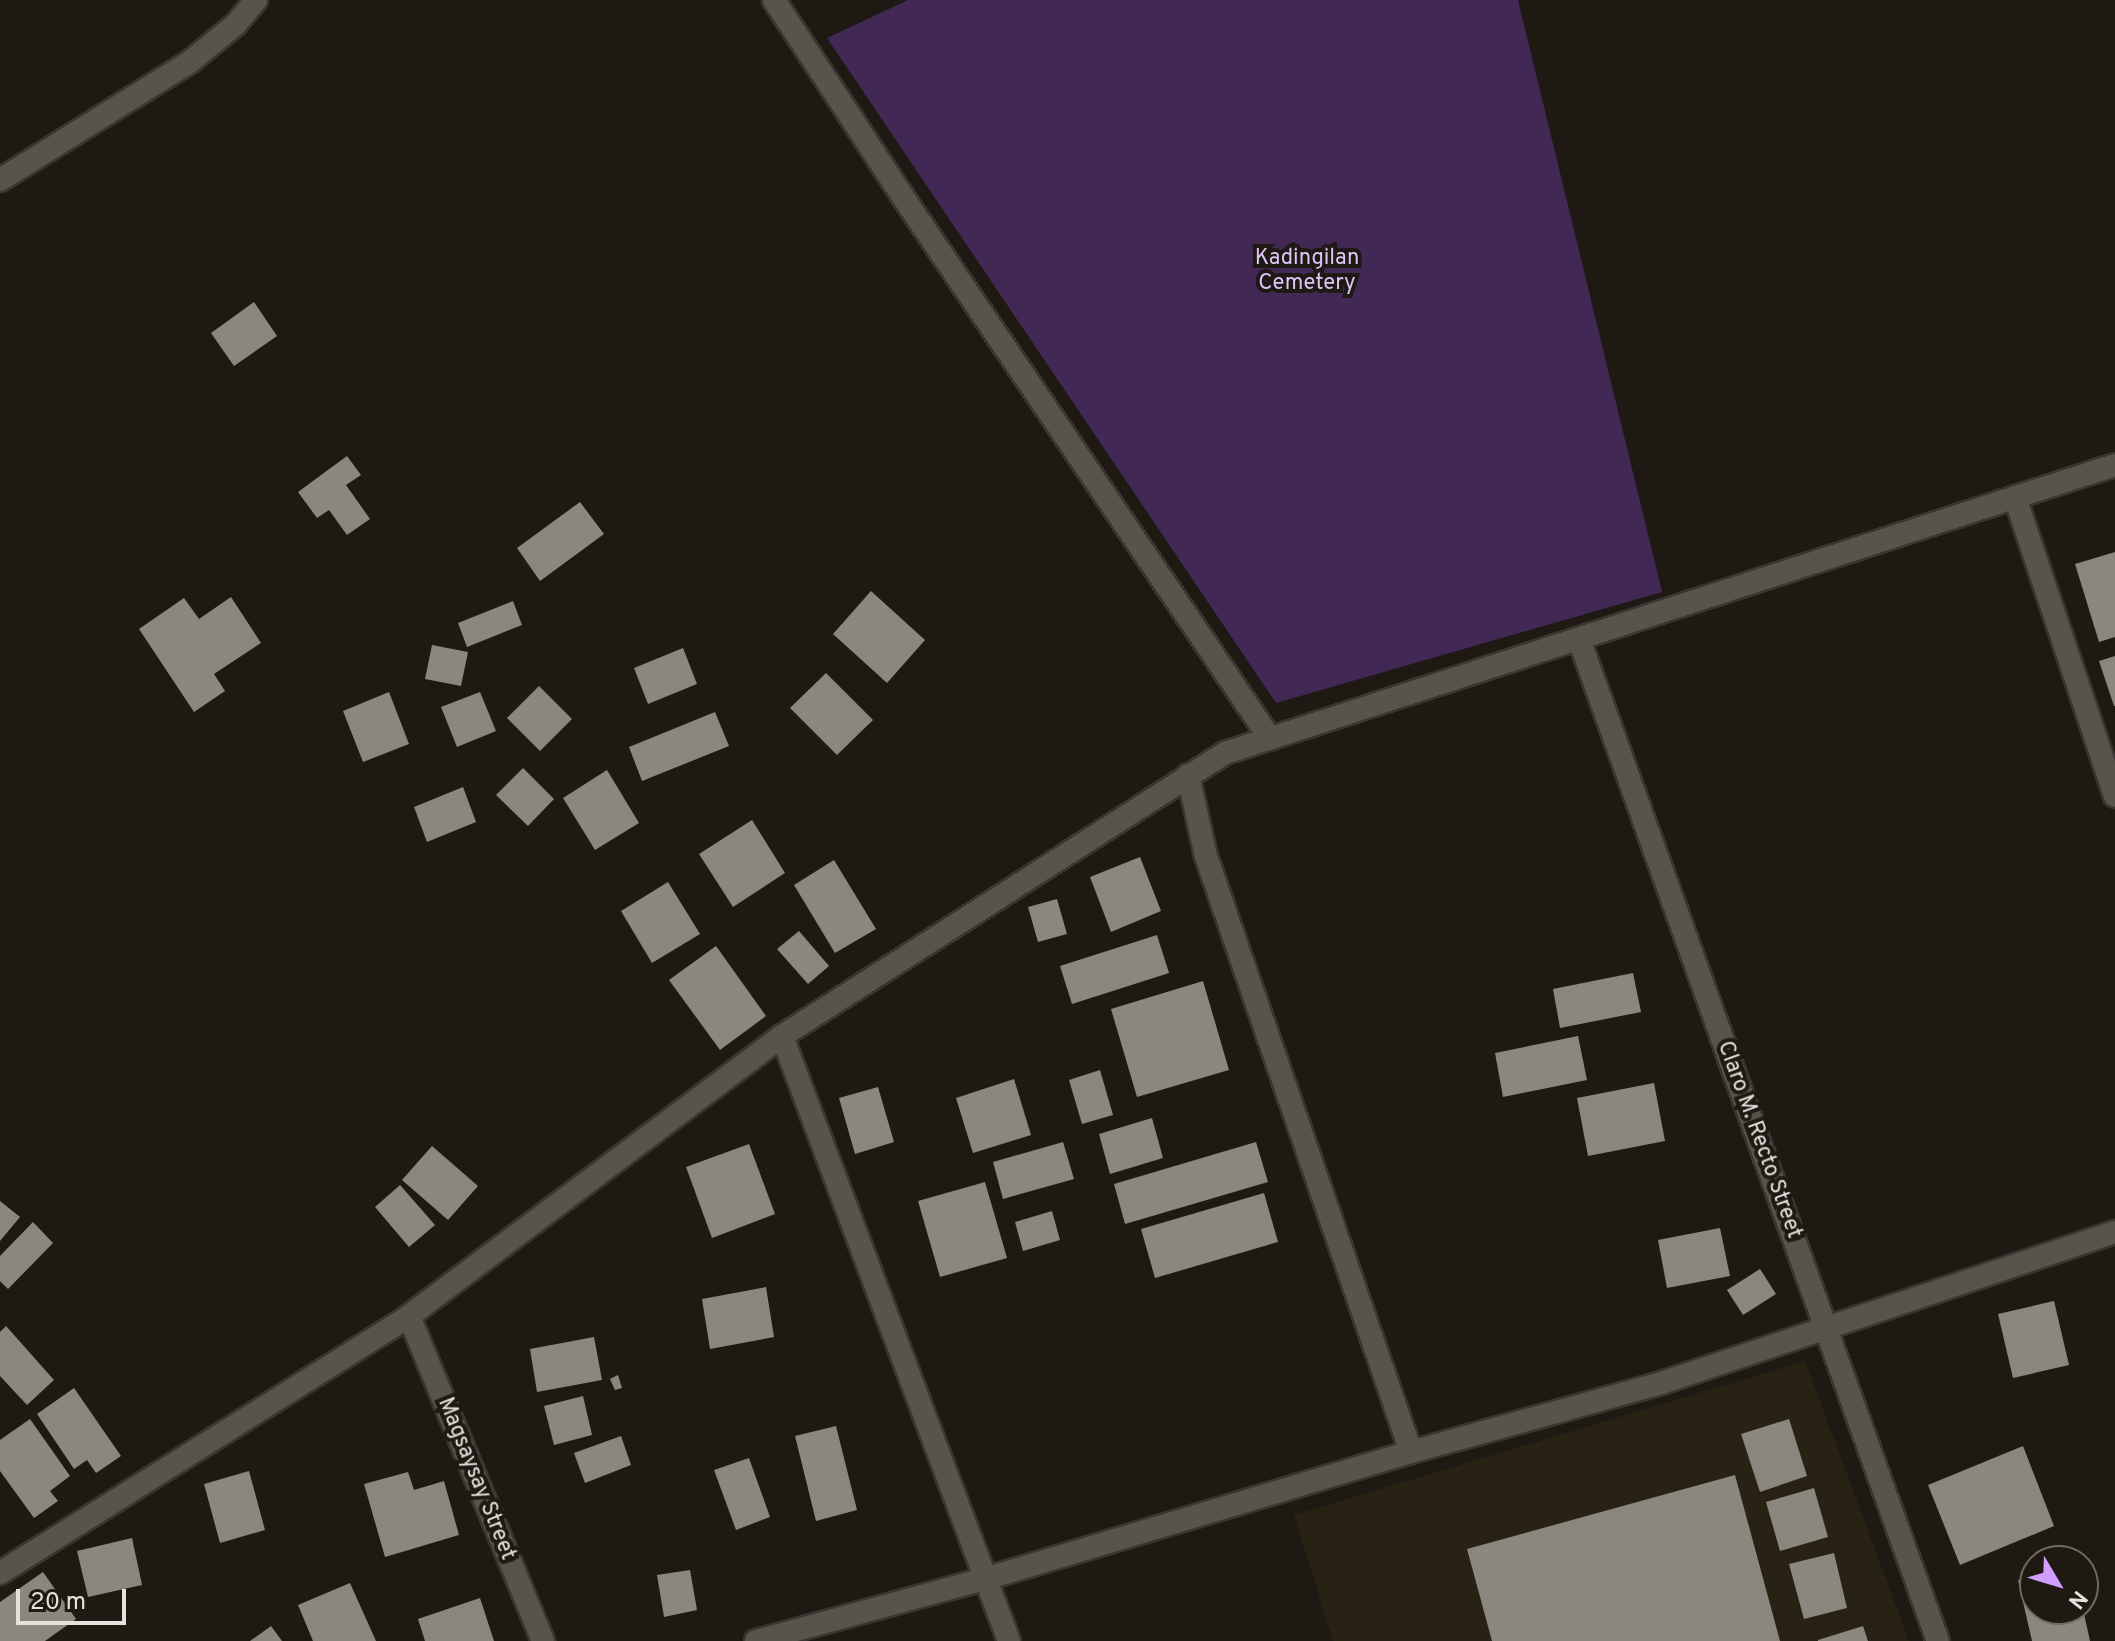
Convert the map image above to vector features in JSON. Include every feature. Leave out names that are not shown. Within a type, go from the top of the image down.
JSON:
[{"type":"street","points":[[0,180],[191,61],[236,24],[256,0]]},
{"type":"street","points":[[774,0],[901,194],[1269,737]]},
{"type":"street","points":[[0,1573],[409,1316],[782,1036],[1225,753],[2115,465]]},
{"type":"street","points":[[2015,497],[2115,796]]},
{"type":"street","name":"Claro M. Recto Street","points":[[1579,639],[1938,1641]]},
{"type":"street","points":[[1188,775],[1206,856],[1411,1452]]},
{"type":"street","points":[[782,1036],[988,1578],[1009,1641]]},
{"type":"street","points":[[756,1641],[988,1578],[1411,1452],[1661,1383],[2115,1232]]},
{"type":"street","name":"Magsaysay Street","points":[[409,1316],[543,1641]]},
{"type":"shaded area","points":[[1805,1361],[1909,1641],[1333,1641],[1294,1515]]},
{"type":"green space","name":"Kadingilan Cemetery","points":[[908,0],[1518,0],[1662,592],[1276,703],[827,38]]},
{"type":"building","points":[[254,302],[277,336],[234,366],[211,333]]},
{"type":"building","points":[[347,456],[361,475],[346,485],[370,519],[347,535],[329,510],[317,518],[298,492]]},
{"type":"building","points":[[580,502],[604,534],[540,581],[517,548]]},
{"type":"building","points":[[2115,552],[2115,637],[2099,642],[2075,564]]},
{"type":"building","points":[[871,591],[925,640],[887,683],[833,634]]},
{"type":"building","points":[[231,597],[261,643],[214,674],[225,691],[194,712],[139,629],[184,598],[199,619]]},
{"type":"building","points":[[513,601],[522,625],[467,647],[458,623]]},
{"type":"building","points":[[432,645],[468,652],[461,686],[425,679]]},
{"type":"building","points":[[683,648],[697,684],[648,704],[634,668]]},
{"type":"building","points":[[2115,656],[2115,706],[2114,706],[2099,661]]},
{"type":"building","points":[[826,673],[873,720],[837,755],[790,708]]},
{"type":"building","points":[[539,686],[572,719],[540,751],[507,718]]},
{"type":"building","points":[[389,692],[409,744],[363,762],[343,711]]},
{"type":"building","points":[[480,692],[496,731],[457,747],[441,707]]},
{"type":"building","points":[[715,712],[729,746],[642,781],[629,747]]},
{"type":"building","points":[[523,768],[554,799],[528,826],[496,795]]},
{"type":"building","points":[[607,770],[639,823],[595,850],[563,798]]},
{"type":"building","points":[[463,787],[476,822],[427,842],[414,807]]},
{"type":"building","points":[[752,820],[785,873],[733,907],[699,854]]},
{"type":"building","points":[[1140,857],[1161,911],[1111,932],[1090,877]]},
{"type":"building","points":[[834,860],[876,929],[835,953],[794,885]]},
{"type":"building","points":[[668,882],[700,934],[652,963],[621,911]]},
{"type":"building","points":[[1057,899],[1067,934],[1038,942],[1028,907]]},
{"type":"building","points":[[799,931],[829,966],[808,984],[777,949]]},
{"type":"building","points":[[1157,935],[1169,973],[1072,1004],[1060,966]]},
{"type":"building","points":[[716,946],[766,1016],[720,1050],[669,980]]},
{"type":"building","points":[[1633,973],[1641,1012],[1560,1028],[1553,989]]},
{"type":"building","points":[[1203,981],[1229,1070],[1137,1097],[1111,1009]]},
{"type":"building","points":[[1578,1036],[1587,1080],[1503,1097],[1495,1053]]},
{"type":"building","points":[[1100,1070],[1113,1115],[1082,1124],[1069,1080]]},
{"type":"building","points":[[1014,1079],[1031,1135],[973,1153],[956,1098]]},
{"type":"building","points":[[1654,1083],[1665,1141],[1588,1156],[1577,1098]]},
{"type":"building","points":[[878,1087],[894,1142],[855,1154],[839,1098]]},
{"type":"building","points":[[1152,1118],[1163,1158],[1110,1174],[1099,1134]]},
{"type":"building","points":[[1063,1142],[1074,1179],[1003,1199],[993,1162]]},
{"type":"building","points":[[1256,1142],[1268,1182],[1125,1224],[1114,1184]]},
{"type":"building","points":[[749,1144],[775,1214],[712,1238],[686,1167]]},
{"type":"building","points":[[432,1146],[478,1186],[448,1220],[402,1180]]},
{"type":"building","points":[[985,1182],[1007,1258],[940,1277],[918,1201]]},
{"type":"building","points":[[400,1185],[435,1225],[409,1247],[375,1207]]},
{"type":"building","points":[[1264,1193],[1278,1242],[1155,1278],[1141,1229]]},
{"type":"building","points":[[0,1201],[20,1217],[0,1241]]},
{"type":"building","points":[[1052,1211],[1060,1240],[1023,1251],[1015,1222]]},
{"type":"building","points":[[33,1222],[53,1243],[8,1289],[0,1281],[0,1256]]},
{"type":"building","points":[[1720,1228],[1730,1276],[1667,1288],[1658,1240]]},
{"type":"building","points":[[1760,1269],[1776,1294],[1743,1315],[1727,1290]]},
{"type":"building","points":[[766,1287],[774,1337],[710,1349],[702,1299]]},
{"type":"building","points":[[2054,1301],[2069,1365],[2013,1378],[1998,1314]]},
{"type":"building","points":[[6,1326],[54,1380],[27,1405],[0,1376],[0,1332]]},
{"type":"building","points":[[594,1337],[602,1380],[537,1392],[530,1349]]},
{"type":"building","points":[[618,1375],[622,1388],[615,1390],[610,1379]]},
{"type":"building","points":[[74,1388],[121,1456],[96,1473],[87,1460],[74,1469],[37,1414]]},
{"type":"building","points":[[583,1396],[592,1435],[554,1445],[544,1406]]},
{"type":"building","points":[[30,1419],[70,1476],[50,1491],[58,1501],[34,1518],[0,1471],[0,1440]]},
{"type":"building","points":[[1789,1419],[1807,1476],[1760,1492],[1741,1434]]},
{"type":"building","points":[[836,1426],[857,1510],[816,1521],[795,1436]]},
{"type":"building","points":[[621,1436],[631,1465],[585,1483],[574,1453]]},
{"type":"building","points":[[2023,1446],[2054,1526],[1960,1565],[1928,1485]]},
{"type":"building","points":[[749,1458],[770,1517],[736,1530],[714,1470]]},
{"type":"building","points":[[249,1471],[265,1530],[220,1543],[204,1484]]},
{"type":"building","points":[[408,1472],[414,1490],[444,1481],[459,1535],[385,1557],[364,1484]]},
{"type":"building","points":[[1735,1475],[1780,1641],[1492,1641],[1467,1549]]},
{"type":"building","points":[[1814,1488],[1828,1537],[1780,1551],[1766,1502]]},
{"type":"building","points":[[132,1538],[142,1585],[88,1597],[77,1551]]},
{"type":"building","points":[[1834,1553],[1847,1608],[1804,1619],[1789,1564]]},
{"type":"building","points":[[690,1570],[697,1610],[664,1617],[657,1575]]},
{"type":"building","points":[[43,1572],[76,1619],[45,1641],[0,1641],[0,1602]]},
{"type":"building","points":[[350,1583],[376,1641],[313,1641],[298,1605]]},
{"type":"building","points":[[480,1598],[494,1641],[425,1641],[418,1619]]},
{"type":"building","points":[[2028,1625],[2086,1625],[2090,1641],[2032,1641]]},
{"type":"building","points":[[271,1626],[282,1641],[250,1641]]},
{"type":"building","points":[[1863,1626],[1868,1641],[1818,1641],[1818,1640]]}]
